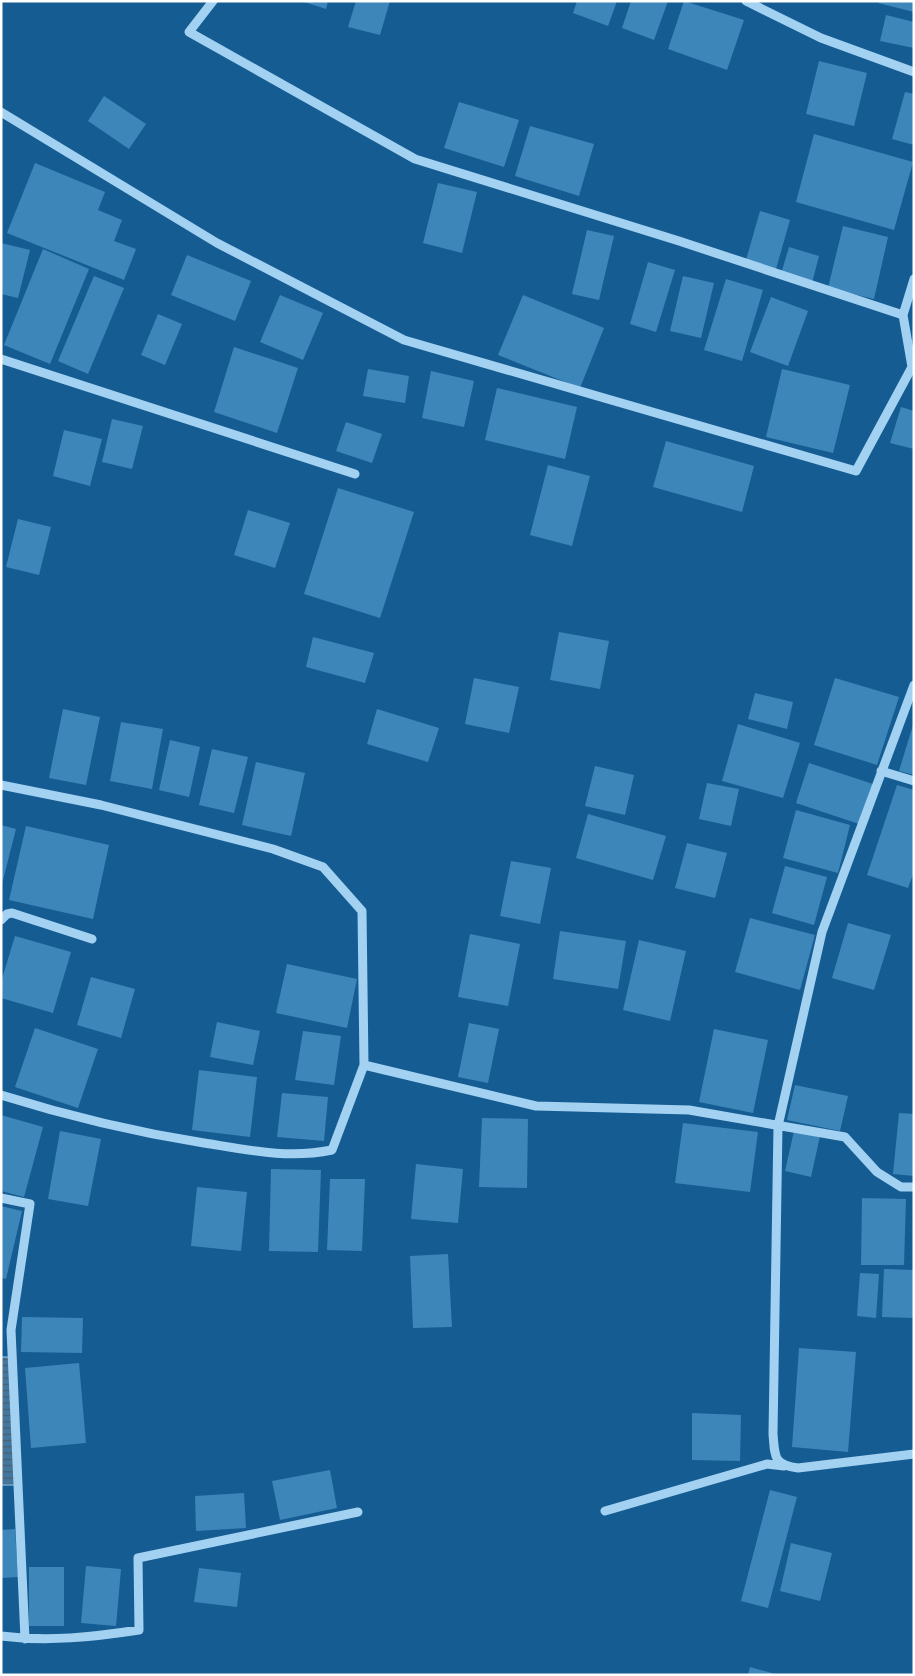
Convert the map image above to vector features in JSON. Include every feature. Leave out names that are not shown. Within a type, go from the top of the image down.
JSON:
[{"type":"street","points":[[213,1],[189,32],[415,159],[679,241],[903,315]]},
{"type":"street","points":[[746,1],[764,6],[821,38],[914,72]]},
{"type":"street","points":[[1,112],[217,243],[404,340],[856,471],[913,368],[903,315],[914,279]]},
{"type":"street","points":[[1,359],[354,474]]},
{"type":"street","points":[[784,1466],[776,1458],[773,1434],[778,1126],[822,932],[914,685]]},
{"type":"street","points":[[881,771],[914,781]]},
{"type":"street","points":[[1,785],[111,808],[272,849],[323,867],[362,911],[364,1065],[332,1150],[307,1155],[275,1155],[165,1137],[59,1114],[1,1095]]},
{"type":"street","points":[[1,920],[7,914],[12,913],[92,939]]},
{"type":"street","points":[[364,1065],[536,1106],[689,1110],[845,1137],[878,1172],[901,1187],[914,1187]]},
{"type":"street","points":[[1,1198],[30,1204],[11,1330],[25,1639]]},
{"type":"street","points":[[605,1512],[767,1464],[798,1468],[914,1454]]},
{"type":"street","points":[[1,1636],[25,1639],[77,1639],[139,1630],[138,1558],[358,1512]]},
{"type":"water","points":[[1,1357],[10,1357],[19,1485],[1,1485]]},
{"type":"building","points":[[301,1],[328,1],[326,9]]},
{"type":"building","points":[[356,1],[390,1],[380,35],[348,27]]},
{"type":"building","points":[[577,1],[617,1],[608,26],[573,13]]},
{"type":"building","points":[[631,1],[668,1],[654,40],[622,28]]},
{"type":"building","points":[[684,1],[744,20],[727,70],[668,49]]},
{"type":"building","points":[[879,1],[914,1],[914,12],[878,3]]},
{"type":"building","points":[[886,15],[914,22],[914,48],[880,41]]},
{"type":"building","points":[[819,61],[867,73],[854,126],[806,114]]},
{"type":"building","points":[[905,92],[914,94],[914,145],[892,139]]},
{"type":"building","points":[[104,96],[146,124],[129,149],[88,121]]},
{"type":"building","points":[[459,102],[519,120],[504,167],[444,148]]},
{"type":"building","points":[[530,126],[594,144],[579,196],[515,176]]},
{"type":"building","points":[[814,134],[913,162],[894,230],[796,202]]},
{"type":"building","points":[[35,163],[105,192],[98,210],[122,220],[114,241],[136,249],[124,280],[7,233]]},
{"type":"building","points":[[438,183],[477,192],[462,253],[423,243]]},
{"type":"building","points":[[760,211],[790,220],[776,269],[746,260]]},
{"type":"building","points":[[843,226],[888,237],[874,299],[828,288]]},
{"type":"building","points":[[587,230],[614,236],[599,300],[572,294]]},
{"type":"building","points":[[1,243],[30,250],[18,298],[1,294]]},
{"type":"building","points":[[789,247],[819,256],[812,283],[781,274]]},
{"type":"building","points":[[43,249],[89,269],[50,364],[4,345]]},
{"type":"building","points":[[187,255],[251,281],[235,321],[171,295]]},
{"type":"building","points":[[648,262],[675,270],[656,332],[630,324]]},
{"type":"building","points":[[94,276],[124,288],[88,374],[58,361]]},
{"type":"building","points":[[683,276],[714,283],[701,338],[670,331]]},
{"type":"building","points":[[726,279],[763,290],[742,361],[704,350]]},
{"type":"building","points":[[280,295],[323,313],[303,360],[260,342]]},
{"type":"building","points":[[523,295],[604,328],[580,388],[498,355]]},
{"type":"building","points":[[771,297],[808,311],[788,366],[750,352]]},
{"type":"building","points":[[158,314],[182,324],[165,365],[141,355]]},
{"type":"building","points":[[234,347],[298,368],[277,433],[214,412]]},
{"type":"building","points":[[368,369],[409,376],[405,403],[363,396]]},
{"type":"building","points":[[782,369],[850,385],[833,453],[766,437]]},
{"type":"building","points":[[431,371],[474,381],[464,427],[422,418]]},
{"type":"building","points":[[497,388],[577,407],[565,459],[485,440]]},
{"type":"building","points":[[901,407],[914,411],[914,449],[890,443]]},
{"type":"building","points":[[112,419],[143,426],[132,469],[102,462]]},
{"type":"building","points":[[346,422],[382,434],[372,463],[336,451]]},
{"type":"building","points":[[64,430],[102,439],[90,486],[53,476]]},
{"type":"building","points":[[666,441],[754,466],[742,512],[653,487]]},
{"type":"building","points":[[548,465],[590,476],[572,546],[530,535]]},
{"type":"building","points":[[338,488],[414,512],[380,618],[304,594]]},
{"type":"building","points":[[248,510],[290,523],[275,568],[234,555]]},
{"type":"building","points":[[18,519],[51,527],[39,575],[6,567]]},
{"type":"building","points":[[559,632],[609,641],[600,689],[550,680]]},
{"type":"building","points":[[313,637],[374,653],[365,683],[306,667]]},
{"type":"building","points":[[474,678],[519,687],[509,733],[465,724]]},
{"type":"building","points":[[835,678],[899,697],[877,765],[814,745]]},
{"type":"building","points":[[755,693],[793,702],[787,729],[748,719]]},
{"type":"building","points":[[63,709],[100,717],[86,785],[49,778]]},
{"type":"building","points":[[377,709],[439,728],[428,762],[367,744]]},
{"type":"building","points":[[121,722],[163,729],[152,789],[110,781]]},
{"type":"building","points":[[738,724],[800,743],[783,798],[722,781]]},
{"type":"building","points":[[914,725],[914,775],[899,771]]},
{"type":"building","points":[[170,740],[200,747],[189,797],[159,790]]},
{"type":"building","points":[[212,749],[248,757],[234,813],[199,805]]},
{"type":"building","points":[[256,762],[305,773],[291,836],[242,825]]},
{"type":"building","points":[[809,763],[873,784],[859,824],[796,803]]},
{"type":"building","points":[[595,766],[634,775],[625,815],[585,806]]},
{"type":"building","points":[[707,783],[739,789],[731,826],[699,819]]},
{"type":"building","points":[[897,785],[914,790],[914,872],[908,888],[867,875]]},
{"type":"building","points":[[796,810],[850,825],[838,873],[783,858]]},
{"type":"building","points":[[588,814],[666,836],[653,880],[576,858]]},
{"type":"building","points":[[1,825],[16,829],[2,884],[1,884]]},
{"type":"building","points":[[26,826],[109,845],[93,919],[9,900]]},
{"type":"building","points":[[687,843],[727,853],[715,898],[675,888]]},
{"type":"building","points":[[511,861],[551,868],[540,924],[500,916]]},
{"type":"building","points":[[785,866],[827,877],[814,925],[772,913]]},
{"type":"building","points":[[750,918],[815,935],[800,990],[735,972]]},
{"type":"building","points":[[848,923],[891,935],[874,990],[832,978]]},
{"type":"building","points":[[560,931],[626,941],[618,989],[553,979]]},
{"type":"building","points":[[470,934],[520,944],[508,1006],[458,997]]},
{"type":"building","points":[[15,936],[71,952],[53,1013],[1,998],[1,982]]},
{"type":"building","points":[[639,940],[686,951],[670,1021],[623,1010]]},
{"type":"building","points":[[287,964],[357,979],[347,1028],[276,1013]]},
{"type":"building","points":[[91,977],[135,989],[121,1038],[77,1025]]},
{"type":"building","points":[[217,1022],[260,1031],[253,1065],[210,1057]]},
{"type":"building","points":[[469,1023],[499,1029],[488,1083],[458,1077]]},
{"type":"building","points":[[35,1028],[98,1049],[78,1108],[15,1087]]},
{"type":"building","points":[[714,1029],[768,1040],[753,1113],[699,1102]]},
{"type":"building","points":[[303,1031],[341,1036],[334,1085],[295,1080]]},
{"type":"building","points":[[199,1070],[257,1077],[250,1137],[192,1130]]},
{"type":"building","points":[[795,1085],[848,1096],[840,1131],[787,1120]]},
{"type":"building","points":[[282,1093],[328,1097],[324,1141],[277,1137]]},
{"type":"building","points":[[899,1113],[914,1114],[914,1176],[893,1174]]},
{"type":"building","points":[[1,1115],[43,1127],[24,1197],[1,1191]]},
{"type":"building","points":[[482,1118],[528,1119],[527,1188],[479,1187]]},
{"type":"building","points":[[683,1123],[758,1132],[750,1192],[675,1183]]},
{"type":"building","points":[[60,1131],[101,1139],[88,1206],[48,1199]]},
{"type":"building","points":[[794,1131],[820,1136],[811,1177],[785,1171]]},
{"type":"building","points":[[416,1164],[463,1169],[458,1223],[411,1219]]},
{"type":"building","points":[[271,1169],[321,1170],[318,1252],[269,1251]]},
{"type":"building","points":[[330,1179],[365,1179],[362,1251],[327,1250]]},
{"type":"building","points":[[197,1187],[247,1192],[241,1251],[191,1246]]},
{"type":"building","points":[[862,1198],[906,1199],[904,1265],[861,1265]]},
{"type":"building","points":[[1,1206],[22,1211],[6,1279],[1,1278]]},
{"type":"building","points":[[448,1254],[452,1327],[413,1328],[410,1256]]},
{"type":"building","points":[[884,1269],[914,1270],[914,1318],[882,1317]]},
{"type":"building","points":[[860,1273],[879,1274],[876,1318],[857,1316]]},
{"type":"building","points":[[22,1317],[83,1318],[82,1353],[21,1352]]},
{"type":"building","points":[[799,1348],[856,1352],[848,1452],[792,1447]]},
{"type":"building","points":[[79,1363],[86,1443],[31,1448],[25,1368]]},
{"type":"building","points":[[692,1413],[741,1415],[740,1461],[692,1460]]},
{"type":"building","points":[[330,1470],[337,1508],[280,1520],[272,1481]]},
{"type":"building","points":[[770,1490],[797,1497],[768,1608],[741,1601]]},
{"type":"building","points":[[244,1493],[246,1528],[196,1531],[195,1496]]},
{"type":"building","points":[[15,1529],[18,1577],[1,1578],[1,1530]]},
{"type":"building","points":[[791,1543],[832,1553],[820,1601],[780,1591]]},
{"type":"building","points":[[86,1566],[121,1569],[116,1626],[81,1623]]},
{"type":"building","points":[[29,1567],[64,1567],[64,1626],[29,1626]]},
{"type":"building","points":[[199,1568],[241,1573],[237,1607],[194,1602]]},
{"type":"building","points":[[750,1667],[775,1674],[775,1675],[748,1675]]}]
